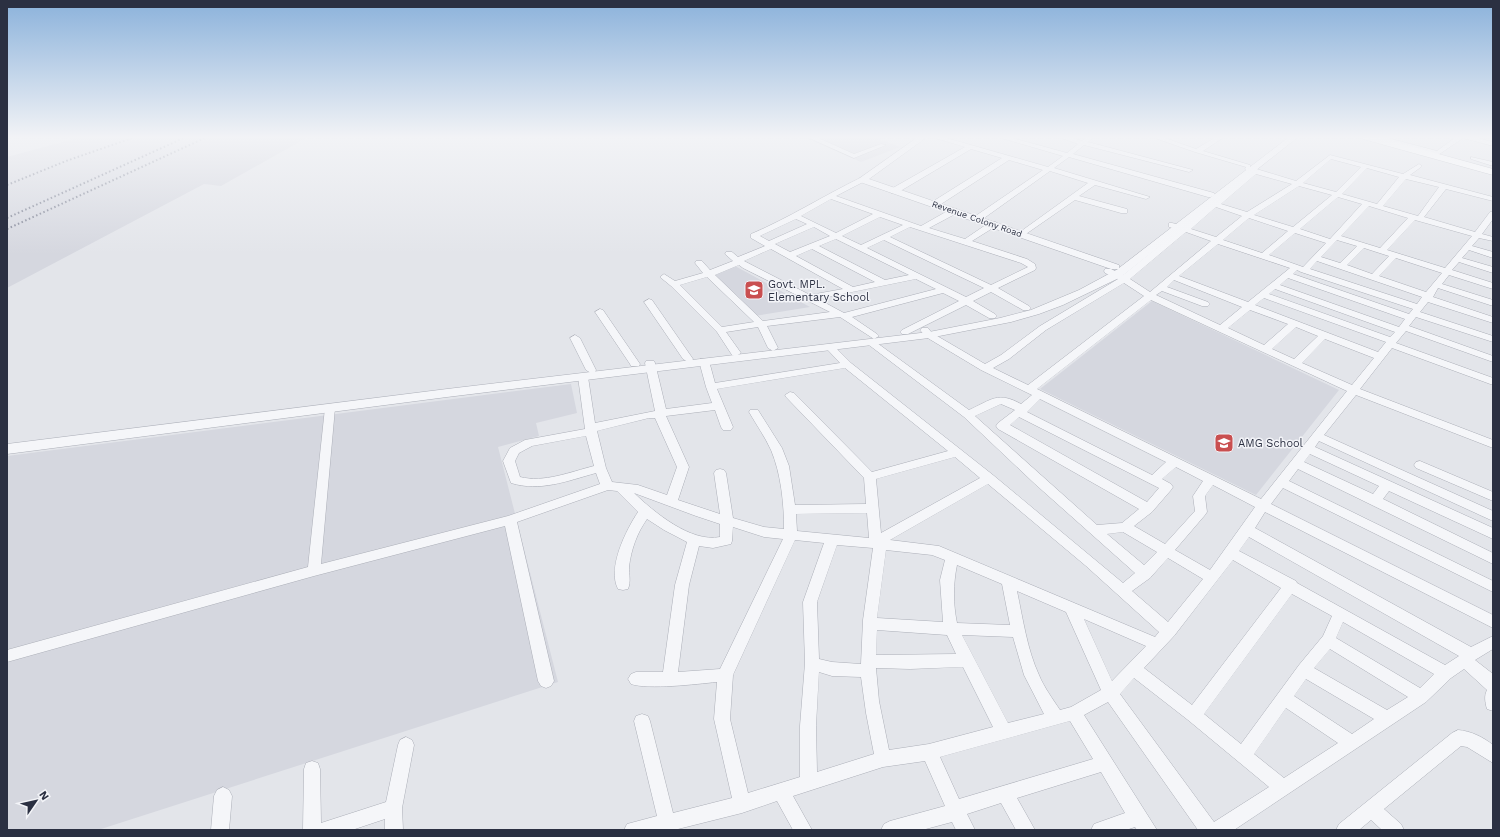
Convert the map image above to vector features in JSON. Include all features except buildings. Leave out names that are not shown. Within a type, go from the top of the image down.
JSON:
[{"type":"street","points":[[852,290],[754,236],[786,222],[830,196],[868,176]]},
{"type":"street","points":[[894,191],[920,176]]},
{"type":"street","points":[[934,204],[978,176]]},
{"type":"street","points":[[977,219],[1038,176]]},
{"type":"street","points":[[1073,176],[1146,197]]},
{"type":"street","points":[[1134,176],[1212,201],[1294,230],[1381,250],[1493,286]]},
{"type":"street","points":[[985,368],[1005,357],[1212,201],[1241,176]]},
{"type":"street","points":[[1274,176],[1493,240]]},
{"type":"street","points":[[988,434],[1002,426],[1021,411],[1034,392],[1248,215],[1306,176]]},
{"type":"street","points":[[1263,256],[1338,194],[1356,176]]},
{"type":"street","points":[[1404,176],[1493,200]]},
{"type":"street","points":[[1379,206],[1404,176]]},
{"type":"street","name":"Revenue Colony Road","points":[[863,180],[1023,234],[1116,273]]},
{"type":"street","points":[[1023,234],[1094,182]]},
{"type":"street","points":[[1381,250],[1417,217],[1444,186]]},
{"type":"street","points":[[830,196],[909,225],[1024,261],[1032,266],[1032,268],[906,332]]},
{"type":"street","points":[[1074,197],[1124,211]]},
{"type":"street","points":[[1221,330],[1287,275],[1317,258],[1368,203]]},
{"type":"street","points":[[922,229],[954,211]]},
{"type":"street","points":[[788,256],[836,236],[880,214]]},
{"type":"street","points":[[633,830],[742,804],[883,759],[929,752],[1074,713],[1110,693],[1169,632],[1231,553],[1248,530],[1263,505],[1353,390],[1403,329],[1457,259],[1477,235],[1490,224],[1493,214]]},
{"type":"street","points":[[795,216],[918,276],[992,316]]},
{"type":"street","points":[[674,284],[709,274],[814,224]]},
{"type":"street","points":[[966,242],[994,224]]},
{"type":"street","points":[[861,248],[909,225]]},
{"type":"street","points":[[1178,227],[1300,268],[1415,313],[1493,340]]},
{"type":"street","points":[[884,237],[991,288],[1026,308]]},
{"type":"street","points":[[1342,266],[1363,245]]},
{"type":"street","points":[[812,246],[883,283]]},
{"type":"street","points":[[1468,247],[1493,255]]},
{"type":"street","points":[[729,254],[739,261],[842,315],[968,415],[1145,574]]},
{"type":"street","points":[[1374,277],[1395,255]]},
{"type":"street","points":[[1317,258],[1493,320]]},
{"type":"street","points":[[1457,259],[1493,270]]},
{"type":"street","points":[[699,263],[761,324],[773,348]]},
{"type":"street","points":[[1116,273],[1150,296],[1264,350],[1353,390],[1493,444]]},
{"type":"street","points":[[7,448],[172,429],[651,366],[704,362],[830,347],[906,332],[927,332],[1026,308],[1116,273]]},
{"type":"street","points":[[7,443],[410,390],[587,374],[635,364],[651,366],[688,359],[773,348],[872,339],[990,324],[1024,316],[1088,291],[1116,273]]},
{"type":"street","points":[[1287,275],[1415,313]]},
{"type":"street","points":[[809,298],[918,276]]},
{"type":"street","points":[[664,277],[674,284],[720,330],[736,353]]},
{"type":"street","points":[[1173,277],[1380,357]]},
{"type":"street","points":[[1437,285],[1493,303]]},
{"type":"street","points":[[1275,286],[1493,359]]},
{"type":"street","points":[[1160,287],[1205,304]]},
{"type":"street","points":[[720,330],[842,315],[944,290]]},
{"type":"street","points":[[1192,316],[1217,294]]},
{"type":"street","points":[[1263,295],[1391,342],[1493,382]]},
{"type":"street","points":[[649,302],[688,359]]},
{"type":"street","points":[[600,312],[635,364]]},
{"type":"street","points":[[1264,350],[1294,324]]},
{"type":"street","points":[[927,332],[985,368],[1263,505],[1493,622]]},
{"type":"street","points":[[1295,364],[1324,335]]},
{"type":"street","points":[[575,338],[587,374],[591,429],[600,468],[613,487],[657,520],[694,539],[713,543],[726,541],[727,520],[720,473]]},
{"type":"street","points":[[830,347],[847,365],[957,452],[1124,590],[1169,632]]},
{"type":"street","points":[[704,362],[711,387],[727,427]]},
{"type":"street","points":[[711,387],[847,365]]},
{"type":"street","points":[[651,366],[660,414],[683,467],[671,502]]},
{"type":"street","points":[[790,395],[870,477],[872,508],[878,544],[869,666],[874,713],[883,759]]},
{"type":"street","points":[[968,415],[1000,400],[1008,401],[1021,411],[1167,487],[1148,509],[1125,528]]},
{"type":"street","points":[[600,468],[536,484],[525,484],[515,480],[509,461],[514,451],[521,446],[661,413],[718,406]]},
{"type":"street","points":[[314,571],[330,408]]},
{"type":"street","points":[[742,804],[722,720],[725,675],[791,535],[790,510],[783,466],[776,448],[754,412]]},
{"type":"street","points":[[1002,426],[1148,509]]},
{"type":"street","points":[[1317,436],[1493,516]]},
{"type":"street","points":[[1308,448],[1493,534]]},
{"type":"street","points":[[870,477],[957,452]]},
{"type":"street","points":[[1154,480],[1174,462]]},
{"type":"street","points":[[1296,463],[1375,500],[1493,559]]},
{"type":"street","points":[[1420,465],[1493,498]]},
{"type":"street","points":[[878,544],[889,534],[989,478]]},
{"type":"street","points":[[1124,590],[1145,574],[1166,553],[1201,512],[1199,496],[1210,480]]},
{"type":"street","points":[[1281,482],[1493,587]]},
{"type":"street","points":[[1375,500],[1386,485]]},
{"type":"street","points":[[7,656],[314,571],[510,520],[613,487],[638,489],[700,513],[764,532],[934,550],[1157,644]]},
{"type":"street","points":[[790,510],[872,508]]},
{"type":"street","points":[[623,585],[621,573],[628,544],[638,521],[645,511]]},
{"type":"street","points":[[510,520],[546,681]]},
{"type":"street","points":[[1095,530],[1125,528],[1166,553],[1212,578]]},
{"type":"street","points":[[1248,530],[1468,657],[1493,685]]},
{"type":"street","points":[[670,679],[682,585],[694,539]]},
{"type":"street","points":[[809,782],[808,733],[812,663],[810,602],[832,539]]},
{"type":"street","points":[[1231,553],[1446,672]]},
{"type":"street","points":[[952,557],[947,580],[948,614],[951,629],[1004,732]]},
{"type":"street","points":[[1008,581],[1018,631],[1029,669],[1042,697],[1056,718]]},
{"type":"street","points":[[1194,715],[1291,585]]},
{"type":"street","points":[[1071,607],[1110,693],[1209,830]]},
{"type":"street","points":[[1243,755],[1304,670],[1328,640],[1340,613]]},
{"type":"street","points":[[871,624],[1018,631]]},
{"type":"street","points":[[1328,640],[1421,696]]},
{"type":"street","points":[[1218,830],[1388,719],[1421,696],[1446,672],[1493,642]]},
{"type":"street","points":[[812,663],[832,669],[910,662],[967,660]]},
{"type":"street","points":[[1134,669],[1194,715],[1283,788]]},
{"type":"street","points":[[1304,670],[1388,719]]},
{"type":"street","points":[[636,679],[670,679],[725,675]]},
{"type":"street","points":[[1493,694],[1493,704]]},
{"type":"street","points":[[1284,698],[1352,743]]},
{"type":"street","points":[[1074,713],[1143,824],[1100,830]]},
{"type":"street","points":[[642,721],[667,823]]},
{"type":"street","points":[[1345,830],[1458,738],[1465,737],[1475,742],[1493,755]]},
{"type":"street","points":[[394,830],[393,808],[406,745]]},
{"type":"street","points":[[929,752],[955,810],[966,830]]},
{"type":"street","points":[[890,830],[1105,763]]},
{"type":"street","points":[[312,769],[312,830]]},
{"type":"street","points":[[780,791],[803,830]]},
{"type":"street","points":[[1005,793],[1026,830]]},
{"type":"street","points":[[220,830],[223,796]]},
{"type":"street","points":[[325,830],[393,808]]},
{"type":"street","points":[[1371,809],[1395,830]]},
{"type":"shaded area","points":[[7,176],[239,176],[221,186],[204,184],[7,288]]},
{"type":"shaded area","name":"Govt. MPL. Elementary School","points":[[735,266],[810,307],[755,316],[713,273]]},
{"type":"shaded area","name":"AMG School","points":[[1152,301],[1339,390],[1256,495],[1040,389]]},
{"type":"shaded area","points":[[571,384],[577,413],[536,423],[539,436],[498,447],[558,682],[98,830],[7,830],[7,456]]},
{"type":"railway","points":[[7,185],[29,176]]},
{"type":"railway","points":[[7,218],[100,176]]},
{"type":"railway","points":[[7,229],[122,176]]},
{"type":"place","name":"Govt. MPL. Elementary School","points":[[754,290]]},
{"type":"place","name":"AMG School","points":[[1224,443]]}]
